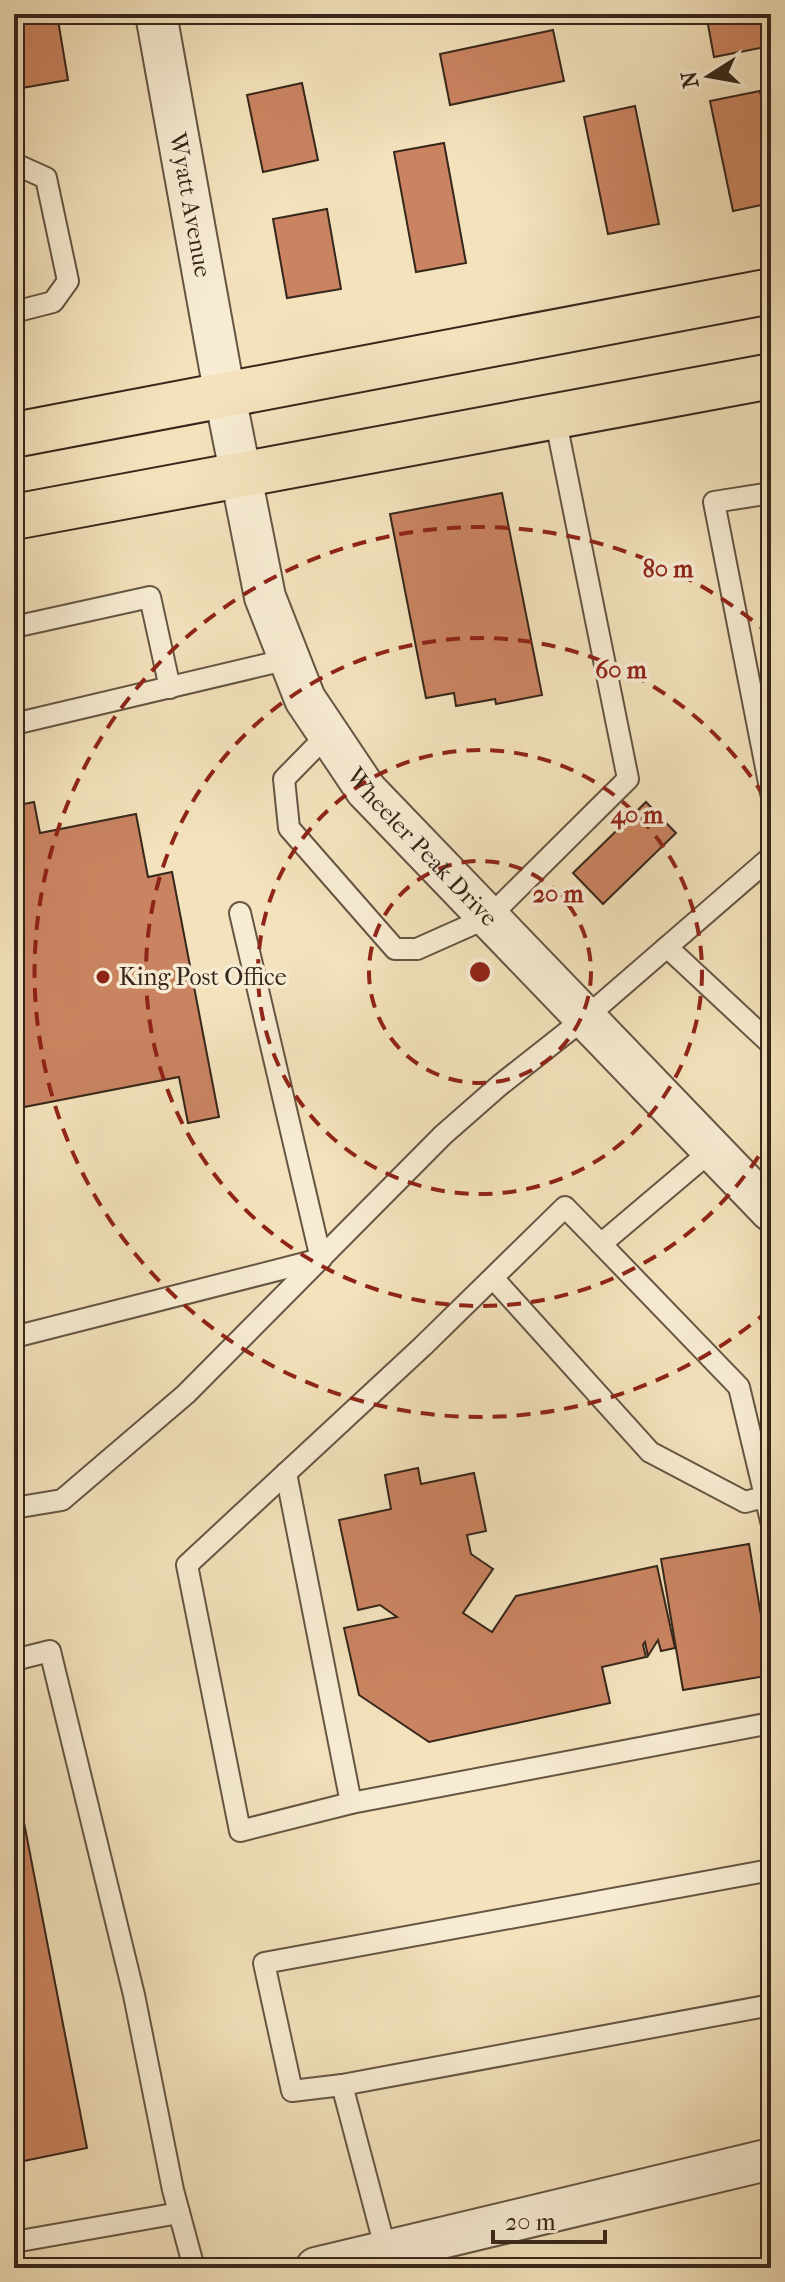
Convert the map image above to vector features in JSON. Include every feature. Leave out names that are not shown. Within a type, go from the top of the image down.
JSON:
[{"type":"main road","points":[[14,435],[771,291]]},
{"type":"main road","points":[[14,517],[771,376]]},
{"type":"street","name":"Wyatt Avenue","points":[[156,14],[225,396]]},
{"type":"street","name":"Wheeler Peak Drive","points":[[225,396],[265,597],[305,699],[328,734],[366,790],[771,1211]]},
{"type":"street","points":[[316,2268],[771,2159]]},
{"type":"lane","points":[[14,166],[46,178],[68,281],[53,302],[14,312]]},
{"type":"lane","points":[[328,734],[284,779],[289,828],[395,949],[417,949],[489,917],[628,779],[555,417]]},
{"type":"lane","points":[[771,493],[714,502],[771,793]]},
{"type":"lane","points":[[14,627],[150,597],[170,688]]},
{"type":"lane","points":[[14,724],[289,659]]},
{"type":"lane","points":[[14,1508],[62,1500],[186,1394],[443,1135],[585,1018],[771,857]]},
{"type":"lane","points":[[240,913],[321,1259]]},
{"type":"lane","points":[[667,947],[771,1044]]},
{"type":"lane","points":[[601,1244],[712,1150]]},
{"type":"lane","points":[[771,1521],[768,1496],[739,1387],[565,1207],[187,1565],[240,1831],[351,1803],[771,1723]]},
{"type":"lane","points":[[14,1337],[321,1259]]},
{"type":"lane","points":[[493,1278],[650,1452],[745,1502],[768,1496]]},
{"type":"lane","points":[[286,1473],[351,1803]]},
{"type":"lane","points":[[14,1660],[50,1651],[134,1995],[179,2213],[194,2268]]},
{"type":"lane","points":[[771,1870],[264,1963],[292,2091],[342,2085],[771,2005]]},
{"type":"lane","points":[[342,2085],[386,2251]]},
{"type":"lane","points":[[14,2242],[179,2213]]},
{"type":"building","points":[[14,14],[57,14],[68,80],[16,89]]},
{"type":"building","points":[[706,14],[771,14],[771,46],[714,57]]},
{"type":"building","points":[[553,30],[564,81],[450,105],[440,54]]},
{"type":"building","points":[[302,83],[318,160],[263,172],[247,95]]},
{"type":"building","points":[[760,91],[771,145],[771,203],[733,211],[710,101]]},
{"type":"building","points":[[635,106],[659,224],[608,234],[584,117]]},
{"type":"building","points":[[444,143],[466,263],[416,272],[394,152]]},
{"type":"building","points":[[327,209],[341,289],[287,298],[273,219]]},
{"type":"building","points":[[502,493],[542,695],[496,704],[495,699],[456,706],[454,693],[426,698],[390,514]]},
{"type":"building","name":"King Post Office","points":[[34,802],[40,833],[136,814],[148,877],[172,872],[219,1117],[188,1123],[179,1077],[14,1109],[14,806]]},
{"type":"building","points":[[646,802],[676,833],[603,904],[573,873]]},
{"type":"building","points":[[418,1468],[421,1484],[474,1473],[486,1531],[467,1535],[471,1554],[493,1569],[463,1613],[492,1632],[516,1596],[657,1566],[675,1648],[661,1651],[658,1640],[648,1656],[645,1642],[646,1657],[602,1667],[610,1703],[429,1742],[359,1695],[344,1628],[397,1617],[380,1605],[358,1610],[339,1520],[391,1509],[385,1475]]},
{"type":"building","points":[[749,1544],[771,1675],[683,1690],[661,1559]]},
{"type":"building","points":[[14,1771],[87,2148],[14,2163]]},
{"type":"place","name":"King Post Office","points":[[103,977]]}]
